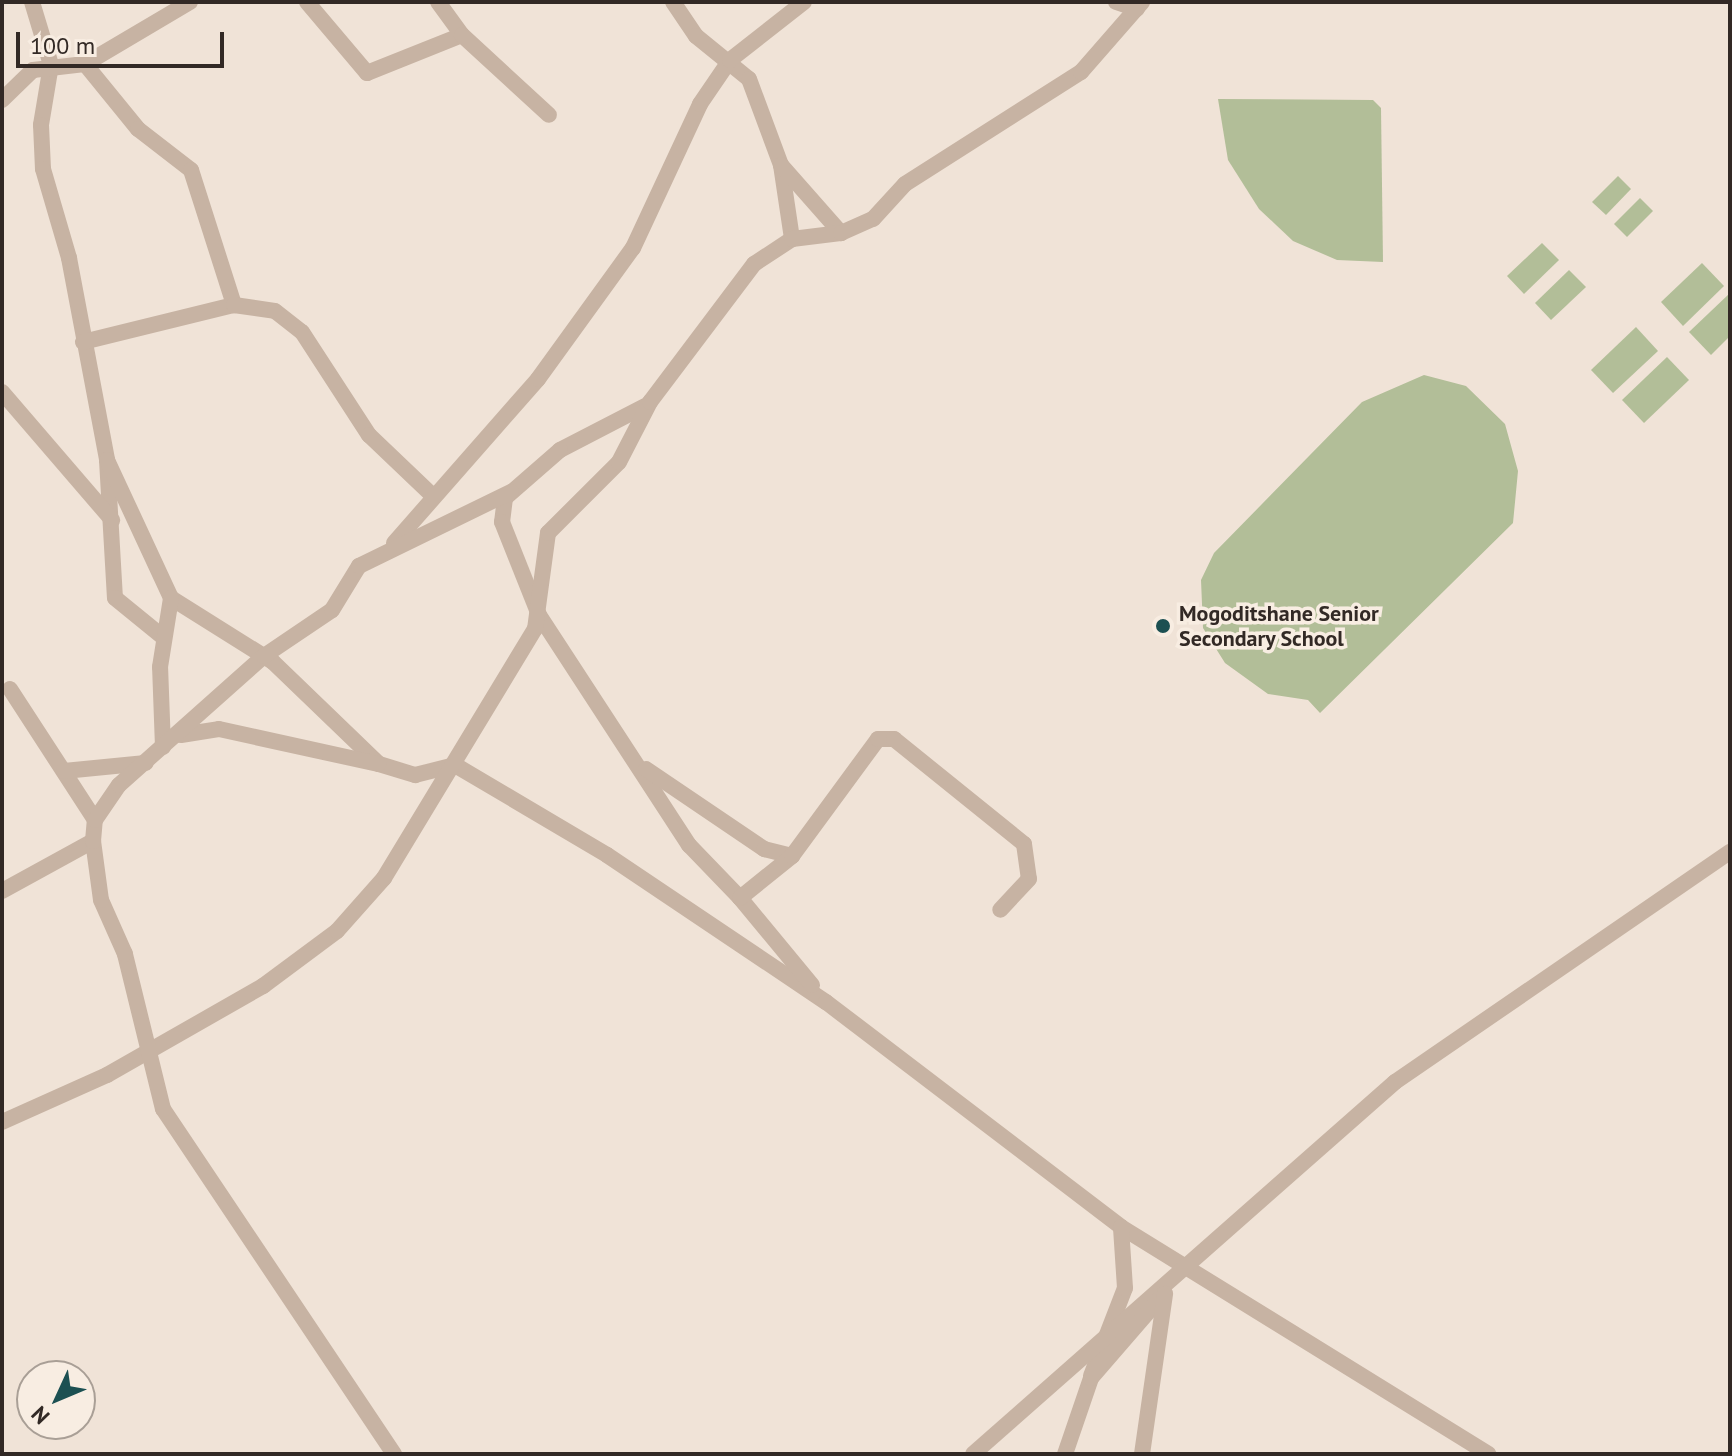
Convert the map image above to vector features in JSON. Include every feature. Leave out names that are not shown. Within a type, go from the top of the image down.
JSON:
[{"type":"street","points":[[32,2],[51,65],[41,125],[43,169],[69,258],[107,460],[117,604],[164,638]]},
{"type":"street","points":[[2,100],[33,70],[51,65],[85,64],[190,2]]},
{"type":"street","points":[[307,2],[367,73],[462,35]]},
{"type":"street","points":[[438,2],[462,35],[549,115]]},
{"type":"street","points":[[673,2],[696,36],[730,60],[749,79],[781,165],[792,239]]},
{"type":"street","points":[[385,553],[538,379],[633,248],[700,104],[730,60],[804,2]]},
{"type":"street","points":[[1116,2],[1139,6]]},
{"type":"street","points":[[2,1122],[152,1049],[263,986],[337,931],[384,878],[455,765],[539,615],[543,542],[619,462],[650,402],[754,264],[792,239],[841,233],[873,219],[905,184],[1081,72],[1139,6]]},
{"type":"street","points":[[85,64],[138,129],[191,170],[234,305]]},
{"type":"street","points":[[781,165],[841,233]]},
{"type":"street","points":[[83,342],[234,305],[254,303],[302,332],[369,435],[433,496]]},
{"type":"street","points":[[2,392],[112,520]]},
{"type":"street","points":[[394,1454],[163,1109],[152,1049],[101,900],[93,841],[95,820],[119,785],[181,735],[264,656],[323,618],[352,572],[511,492],[560,450],[650,402]]},
{"type":"street","points":[[107,460],[171,598],[264,656],[379,764]]},
{"type":"street","points":[[511,492],[502,522],[539,615],[689,845],[740,898],[826,1002]]},
{"type":"street","points":[[163,747],[164,638],[171,598]]},
{"type":"street","points":[[10,689],[95,820]]},
{"type":"street","points":[[181,735],[219,729],[379,764],[415,775],[455,765],[607,855],[826,1002],[1121,1227],[1189,1266],[1488,1454]]},
{"type":"street","points":[[740,898],[792,856],[873,742],[894,739],[1024,844],[1029,879],[1000,910]]},
{"type":"street","points":[[630,755],[670,790],[764,849],[792,856]]},
{"type":"street","points":[[64,771],[147,763]]},
{"type":"street","points":[[2,891],[93,841]]},
{"type":"street","points":[[1091,1378],[1189,1266],[1395,1082],[1730,852]]},
{"type":"street","points":[[1065,1454],[1105,1331],[1125,1288],[1121,1227]]},
{"type":"street","points":[[973,1454],[1105,1331],[1166,1290]]},
{"type":"street","points":[[1142,1454],[1166,1290]]},
{"type":"green space","points":[[1218,99],[1373,100],[1381,108],[1383,262],[1337,260],[1293,241],[1259,209],[1228,160]]},
{"type":"green space","points":[[1618,176],[1631,189],[1606,215],[1592,202]]},
{"type":"green space","points":[[1640,198],[1653,211],[1627,237],[1614,224]]},
{"type":"green space","points":[[1542,243],[1559,260],[1524,294],[1507,276]]},
{"type":"green space","points":[[1702,263],[1724,286],[1683,326],[1661,302]]},
{"type":"green space","points":[[1569,270],[1586,287],[1551,320],[1535,303]]},
{"type":"green space","points":[[1730,293],[1730,336],[1711,355],[1689,332]]},
{"type":"green space","points":[[1636,327],[1658,351],[1613,393],[1591,370]]},
{"type":"green space","points":[[1667,357],[1689,380],[1644,423],[1622,400]]},
{"type":"green space","points":[[1424,375],[1466,386],[1505,424],[1518,471],[1513,523],[1320,713],[1308,700],[1268,694],[1225,663],[1203,628],[1201,580],[1214,553],[1362,402]]},
{"type":"place","name":"Mogoditshane Senior Secondary School","points":[[1163,626]]}]
